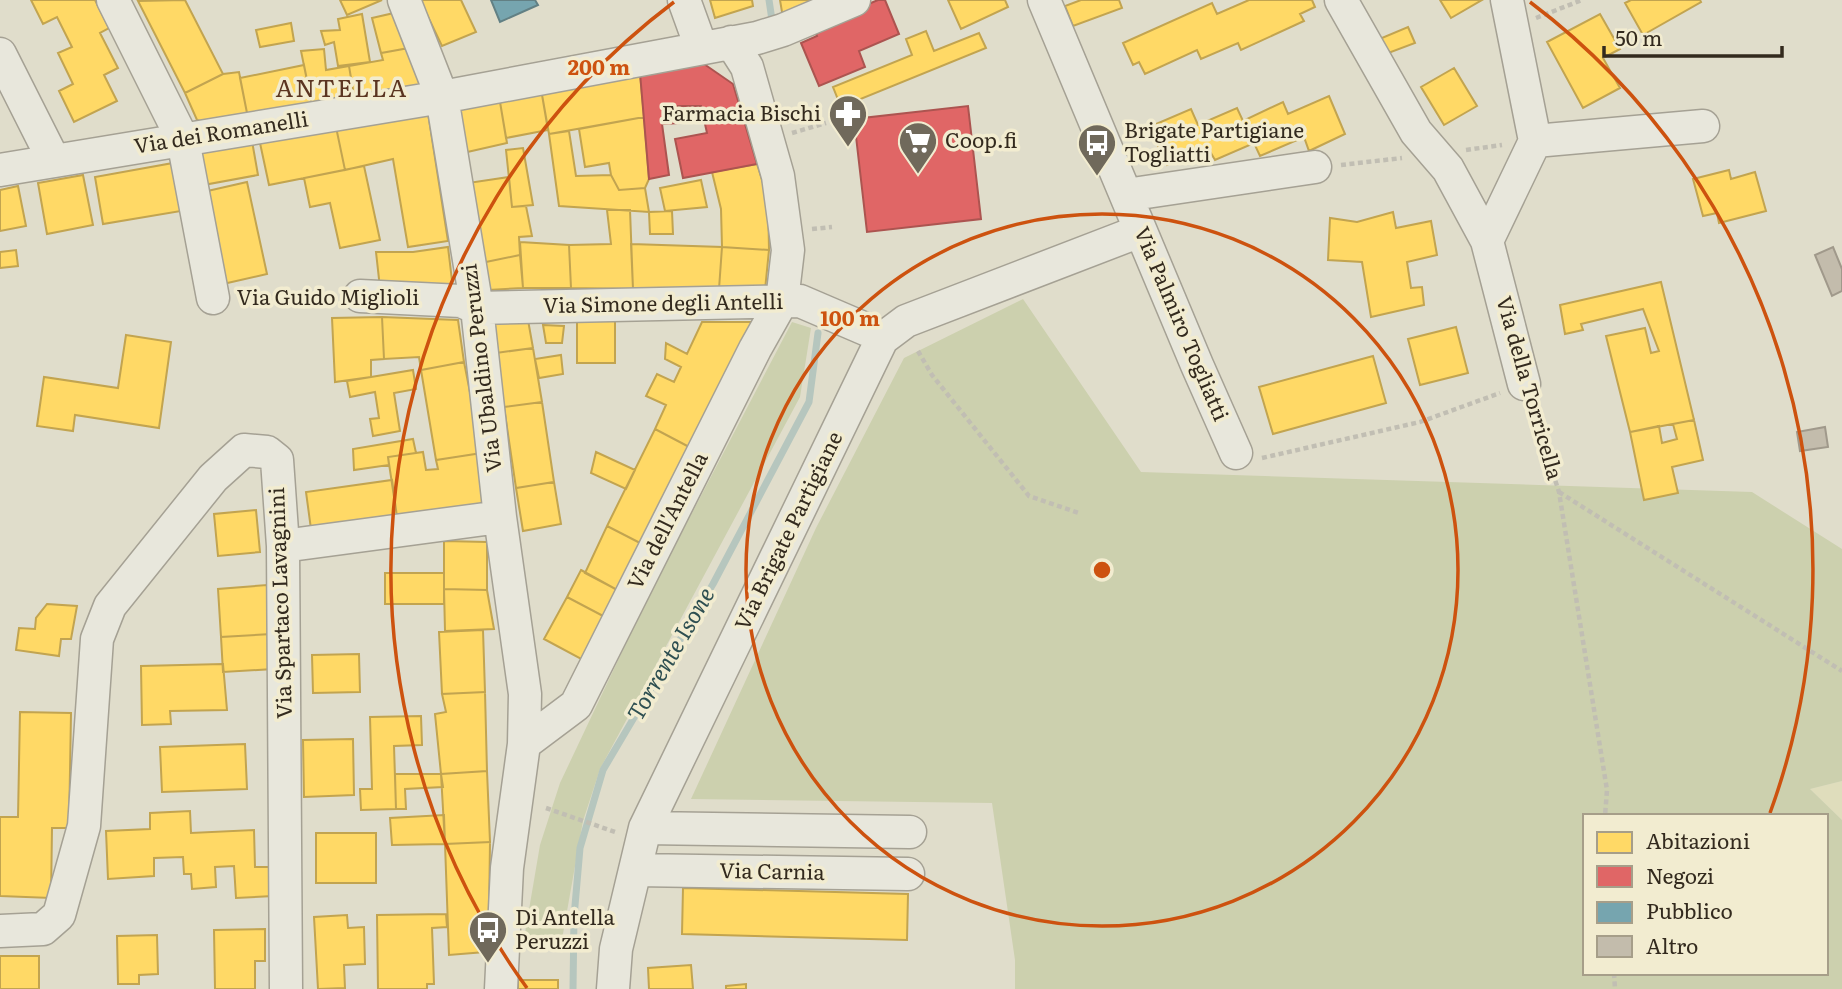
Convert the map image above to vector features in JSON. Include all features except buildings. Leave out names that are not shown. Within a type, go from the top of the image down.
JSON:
[{"type":"street","name":"Via Guido Miglioli","points":[[113,0],[183,140],[213,298]]},
{"type":"street","name":"Via Ubaldino Peruzzi","points":[[404,0],[442,97],[477,308],[500,517],[525,694],[524,744]]},
{"type":"street","name":"Via dell'Antella","points":[[524,744],[576,705],[782,301],[789,250],[778,176],[747,67],[716,45],[684,0]]},
{"type":"street","name":"Via dei Romanelli","points":[[0,170],[442,97],[757,38],[854,0]]},
{"type":"street","name":"Via Palmiro Togliatti","points":[[1044,0],[1236,453]]},
{"type":"street","name":"Via della Torricella","points":[[1341,0],[1416,132],[1448,169],[1487,241],[1524,384]]},
{"type":"street","points":[[1487,241],[1535,141],[1509,10]]},
{"type":"street","points":[[0,54],[54,161]]},
{"type":"street","points":[[1535,141],[1703,125]]},
{"type":"street","name":"Via Palmiro Togliatti","points":[[1126,195],[1315,167]]},
{"type":"street","name":"Via Brigate Partigiane","points":[[613,989],[616,949],[636,870],[632,830],[883,339],[906,321],[1140,230]]},
{"type":"street","name":"Via Guido Miglioli","points":[[360,296],[461,301],[477,308]]},
{"type":"street","name":"Via Simone degli Antelli","points":[[477,308],[800,300],[883,339]]},
{"type":"street","name":"Via Spartaco Lavagnini","points":[[0,931],[43,929],[59,915],[84,826],[97,639],[110,606],[213,478],[244,450],[267,452],[277,460],[283,546],[286,989]]},
{"type":"street","points":[[283,546],[500,517]]},
{"type":"street","points":[[501,989],[507,868],[524,744]]},
{"type":"street","name":"Via Carnia","points":[[632,830],[910,832]]},
{"type":"street","name":"Via Carnia","points":[[636,870],[908,874]]},
{"type":"path","points":[[1509,10],[1582,0]]},
{"type":"path","points":[[768,141],[826,123]]},
{"type":"path","points":[[1315,167],[1535,141]]},
{"type":"path","points":[[812,229],[832,227]]},
{"type":"path","name":"Via Guido Miglioli","points":[[213,298],[360,296]]},
{"type":"path","points":[[918,351],[932,375],[1029,496],[1079,513]]},
{"type":"path","points":[[1236,453],[1253,460],[1420,422],[1524,384]]},
{"type":"path","name":"Via della Torricella","points":[[1524,384],[1559,492],[1606,790],[1605,814]]},
{"type":"path","points":[[1559,492],[1842,671]]},
{"type":"path","points":[[546,808],[632,830]]},
{"type":"shaded area","points":[[1842,781],[1842,820],[1810,789]]},
{"type":"green space","points":[[1023,299],[1141,472],[1752,492],[1842,549],[1842,781],[1810,789],[1842,820],[1842,989],[1015,989],[1015,960],[992,803],[691,799],[816,528],[904,358]]},
{"type":"green space","points":[[792,322],[811,328],[800,397],[600,769],[583,821],[561,945],[524,939],[540,845],[560,783],[647,599]]},
{"type":"waterway","name":"Torrente Isone","points":[[769,0],[772,20]]},
{"type":"waterway","name":"Torrente Isone","points":[[573,989],[574,917],[580,848],[603,770],[713,584],[809,402],[818,333]]},
{"type":"place","name":"Farmacia Bischi","points":[[848,148]]},
{"type":"place","name":"Coop.fi","points":[[918,175]]},
{"type":"place","name":"Brigate Partigiane Togliatti","points":[[1097,177]]},
{"type":"place","name":"Di Antella Peruzzi","points":[[488,964]]},
{"type":"district","name":"ANTELLA","points":[[342,89]]}]
